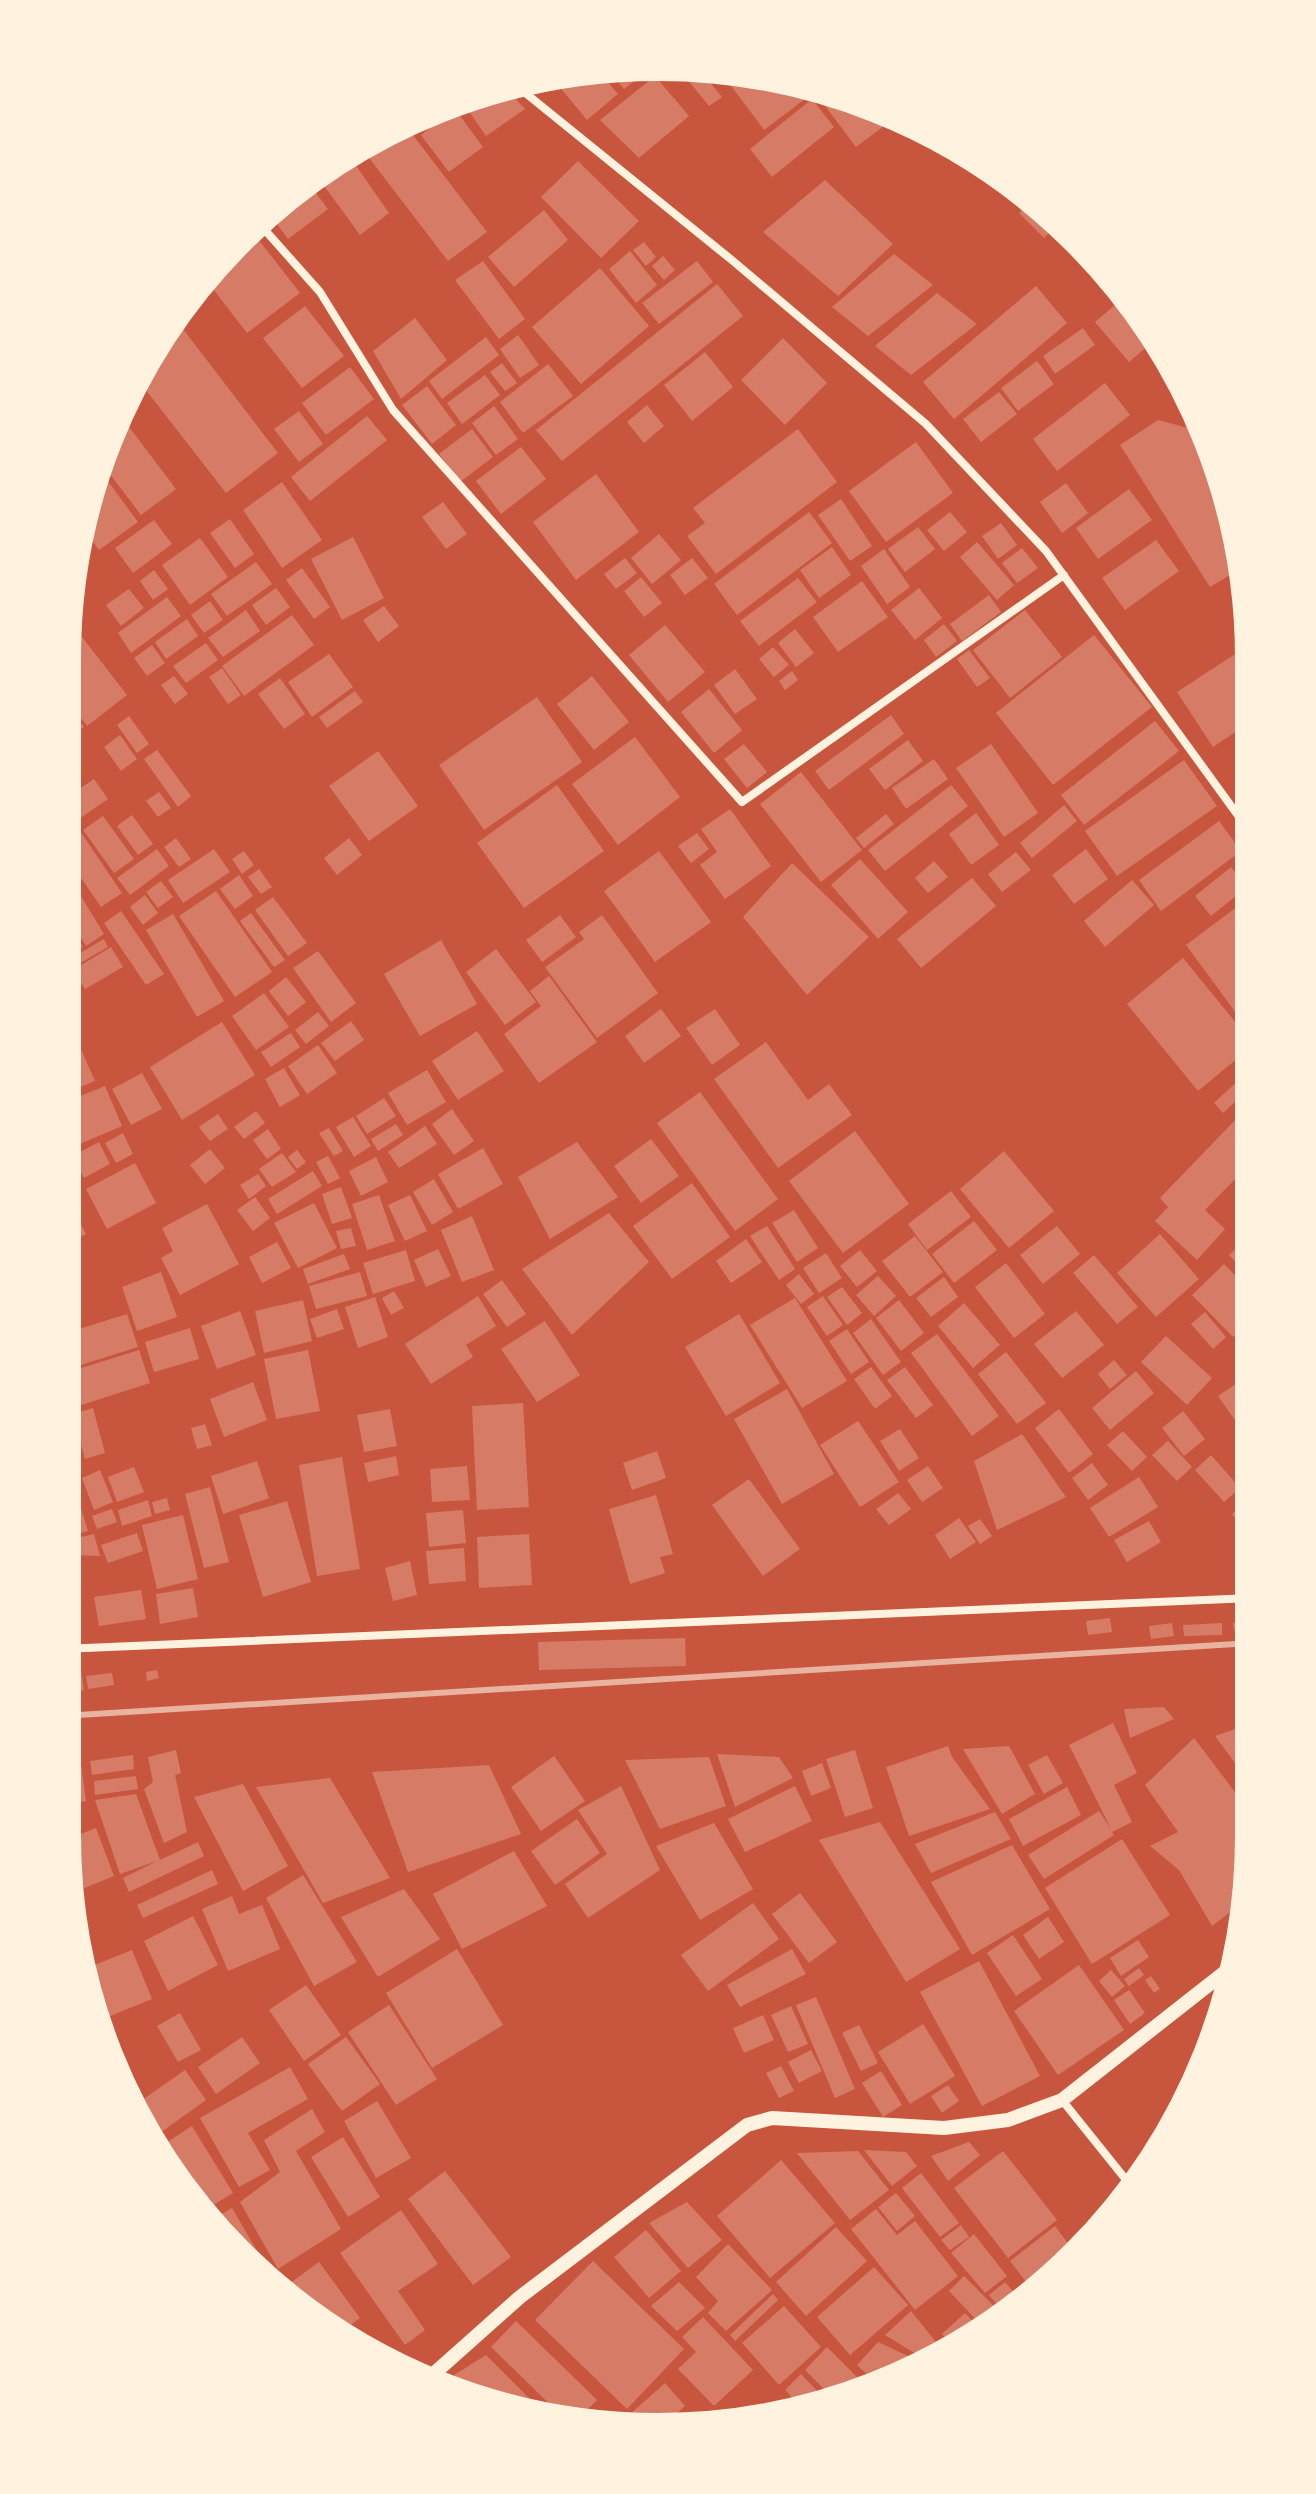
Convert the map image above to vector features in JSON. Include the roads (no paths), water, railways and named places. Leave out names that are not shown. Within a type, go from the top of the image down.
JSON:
[{"type":"street","points":[[524,92],[733,261],[926,424],[1046,551],[1240,818]]},
{"type":"street","points":[[264,229],[320,292],[393,410],[742,802],[1064,575]]},
{"type":"street","points":[[76,1648],[1240,1599]]},
{"type":"street","points":[[434,2374],[520,2297],[747,2125],[772,2118],[944,2128],[1008,2120],[1062,2100],[1223,1973]]},
{"type":"street","points":[[1062,2100],[1127,2181]]},
{"type":"railway","points":[[76,1715],[1240,1644]]}]
